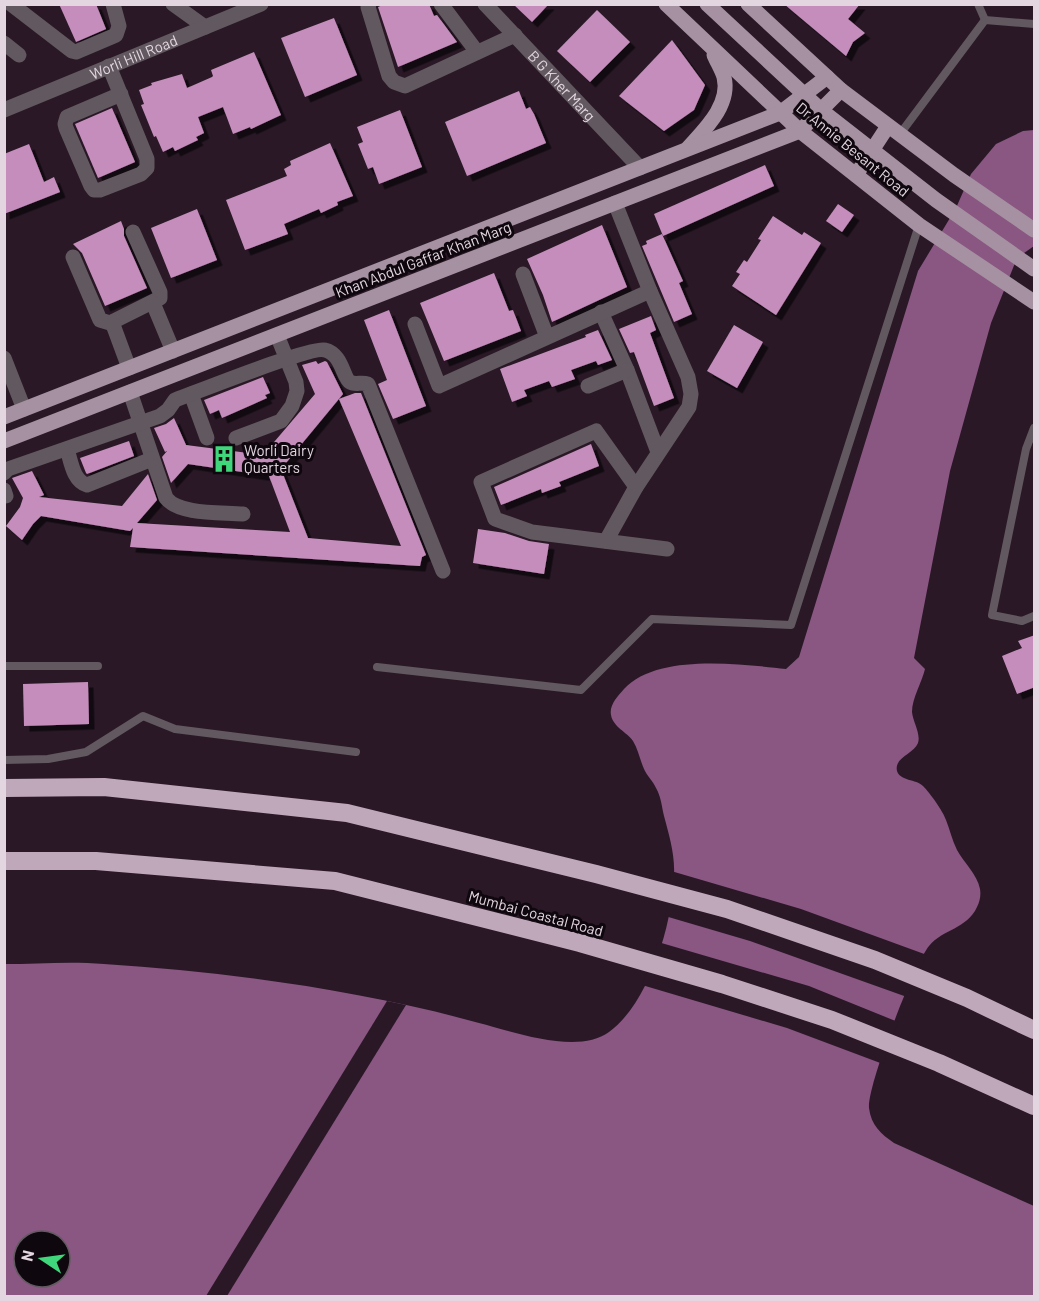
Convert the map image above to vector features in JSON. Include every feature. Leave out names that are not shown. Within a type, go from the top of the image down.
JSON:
[{"type":"highway","points":[[4,788],[104,788],[347,813],[596,874],[727,909],[875,960],[967,998],[1035,1030]]},
{"type":"highway","name":"Mumbai Coastal Road","points":[[4,861],[96,861],[335,881],[580,943],[722,984],[832,1020],[939,1063],[1035,1106]]},
{"type":"main road","name":"Dr Annie Besant Road","points":[[666,4],[800,131],[919,225],[1035,302]]},
{"type":"main road","name":"Dr Annie Besant Road","points":[[707,4],[822,111],[936,200],[1035,269]]},
{"type":"main road","points":[[748,4],[841,90],[954,174],[1035,230]]},
{"type":"main road","points":[[686,150],[711,121],[724,98],[725,79],[712,48]]},
{"type":"main road","name":"Khan Abdul Gaffar Khan Marg","points":[[4,417],[780,113],[827,77]]},
{"type":"main road","name":"Khan Abdul Gaffar Khan Marg","points":[[4,441],[800,131],[841,90]]},
{"type":"main road","points":[[856,175],[894,130]]},
{"type":"street","points":[[11,4],[76,52],[116,35],[119,26],[112,4]]},
{"type":"street","points":[[173,4],[205,27]]},
{"type":"street","name":"Worli Hill Road","points":[[4,110],[261,4]]},
{"type":"street","points":[[369,4],[389,76],[394,82],[405,86],[514,35]]},
{"type":"street","points":[[441,4],[477,52]]},
{"type":"street","name":"B G Kher Marg","points":[[485,4],[640,168]]},
{"type":"street","points":[[4,43],[20,55]]},
{"type":"street","points":[[76,52],[86,76]]},
{"type":"street","points":[[109,66],[121,94],[147,159],[147,168],[141,174],[100,190],[94,190],[66,129],[65,120],[67,117],[121,94]]},
{"type":"street","points":[[606,541],[636,487],[689,407],[691,394],[688,377],[615,203]]},
{"type":"street","points":[[73,257],[100,320],[107,323],[112,322],[160,298],[160,292],[133,232]]},
{"type":"street","points":[[523,274],[547,337]]},
{"type":"street","points":[[415,324],[439,386],[650,291]]},
{"type":"street","points":[[153,303],[173,351]]},
{"type":"street","points":[[601,312],[627,370],[658,452]]},
{"type":"street","points":[[112,322],[129,368]]},
{"type":"street","points":[[236,438],[281,421],[292,406],[297,391],[296,382],[277,335]]},
{"type":"street","points":[[4,472],[160,416],[175,400],[190,394],[286,359],[323,349],[329,351],[342,364],[350,383],[368,384],[443,571]]},
{"type":"street","points":[[4,358],[24,409]]},
{"type":"street","points":[[588,386],[627,370]]},
{"type":"street","points":[[130,392],[166,498],[171,504],[182,509],[243,514]]},
{"type":"street","points":[[190,394],[207,438]]},
{"type":"street","points":[[636,487],[596,431],[481,482],[495,519],[532,532],[667,549]]},
{"type":"street","points":[[67,449],[76,477],[81,483],[87,485],[152,459]]},
{"type":"lane","points":[[978,4],[985,20]]},
{"type":"lane","points":[[985,20],[1035,24]]},
{"type":"lane","points":[[894,130],[985,20]]},
{"type":"lane","points":[[377,667],[581,690],[652,619],[791,626],[919,225]]},
{"type":"lane","points":[[1035,428],[1026,449],[992,615],[1022,621],[1035,616]]},
{"type":"lane","points":[[4,666],[98,666]]},
{"type":"lane","points":[[4,760],[48,759],[87,752],[143,716],[175,729],[356,752]]},
{"type":"shaded area","points":[[1034,130],[1034,246],[1017,258],[991,323],[950,471],[914,658],[925,669],[912,707],[919,739],[916,747],[898,762],[897,766],[901,777],[923,786],[933,797],[946,820],[957,850],[973,873],[980,891],[980,898],[973,914],[961,925],[935,940],[922,957],[883,1052],[870,1095],[869,1108],[877,1128],[894,1143],[1034,1206],[1034,1296],[5,1296],[4,964],[92,963],[246,977],[387,1001],[527,1036],[563,1042],[596,1039],[609,1032],[624,1019],[647,981],[664,937],[673,893],[674,867],[659,795],[644,769],[633,741],[612,719],[613,704],[624,689],[639,678],[657,670],[700,664],[786,669],[799,657],[918,271],[956,208],[971,174],[996,144],[1023,131]]},
{"type":"pier","points":[[671,871],[801,909],[927,955],[907,997],[750,941],[665,916]]},
{"type":"pier","points":[[658,942],[809,986],[898,1022],[883,1064],[787,1028],[642,985]]},
{"type":"pier","points":[[387,1001],[406,1005],[227,1296],[206,1296]]},
{"type":"building","points":[[59,4],[96,4],[106,29],[76,42]]},
{"type":"building","points":[[385,4],[429,4],[434,16],[437,15],[457,42],[398,67],[378,7]]},
{"type":"building","points":[[513,4],[549,4],[532,22]]},
{"type":"building","points":[[784,4],[860,4],[848,19],[865,33],[853,42],[846,56]]},
{"type":"building","points":[[597,10],[630,42],[590,82],[557,51]]},
{"type":"building","points":[[334,18],[357,75],[305,97],[281,38]]},
{"type":"building","points":[[672,40],[705,85],[694,110],[664,131],[619,96]]},
{"type":"building","points":[[254,52],[281,115],[251,129],[250,127],[233,134],[223,107],[198,117],[204,133],[196,137],[198,140],[175,151],[173,147],[163,152],[141,105],[144,104],[139,90],[152,85],[151,83],[182,74],[187,88],[212,77],[211,70]]},
{"type":"building","points":[[519,91],[526,109],[530,107],[534,114],[546,143],[467,176],[445,122]]},
{"type":"building","points":[[112,108],[135,162],[98,178],[75,124]]},
{"type":"building","points":[[400,110],[422,167],[379,184],[373,167],[368,169],[358,144],[363,142],[357,127]]},
{"type":"building","points":[[330,143],[353,196],[337,202],[338,205],[321,213],[319,209],[284,224],[288,234],[245,250],[226,200],[287,176],[284,169],[291,165],[290,161]]},
{"type":"building","points":[[29,144],[44,182],[54,177],[60,192],[4,214],[4,154]]},
{"type":"building","points":[[765,165],[774,186],[663,236],[654,214]]},
{"type":"building","points":[[838,204],[854,215],[842,232],[826,221]]},
{"type":"building","points":[[197,209],[217,260],[171,278],[151,228]]},
{"type":"building","points":[[773,216],[802,235],[804,232],[821,243],[776,315],[732,286],[740,274],[736,272],[744,260],[747,262]]},
{"type":"building","points":[[121,221],[124,236],[147,288],[105,306],[82,253],[73,244]]},
{"type":"building","points":[[602,225],[627,287],[552,322],[527,259]]},
{"type":"building","points":[[662,234],[683,281],[679,283],[692,314],[674,322],[642,246],[647,244],[646,241]]},
{"type":"building","points":[[494,273],[509,311],[513,310],[521,331],[444,361],[420,303]]},
{"type":"building","points":[[389,310],[426,406],[393,419],[378,384],[387,380],[364,320]]},
{"type":"building","points":[[651,316],[656,330],[650,333],[674,398],[654,406],[634,352],[630,353],[619,329]]},
{"type":"building","points":[[734,325],[763,342],[737,388],[707,371]]},
{"type":"building","points":[[598,330],[612,360],[598,365],[596,361],[571,370],[575,379],[552,387],[549,381],[524,390],[527,396],[512,402],[500,369],[586,337],[585,335]]},
{"type":"building","name":"Worli Dairy Quarters","points":[[316,361],[318,364],[327,362],[343,394],[281,469],[308,538],[401,546],[339,399],[361,393],[426,555],[422,557],[420,566],[130,547],[133,528],[130,531],[41,516],[22,540],[6,526],[20,507],[23,498],[12,478],[32,471],[44,495],[39,497],[122,506],[148,474],[157,500],[137,523],[290,532],[269,476],[188,464],[171,483],[162,457],[167,451],[165,452],[154,428],[174,418],[186,445],[263,455],[315,394],[302,365]]},
{"type":"building","points":[[263,377],[270,393],[265,395],[267,398],[222,418],[219,410],[210,414],[204,400]]},
{"type":"building","points":[[129,441],[134,456],[86,473],[80,458]]},
{"type":"building","points":[[591,444],[599,466],[559,482],[561,486],[542,493],[541,489],[501,505],[494,487]]},
{"type":"building","points":[[478,529],[549,544],[544,574],[473,563]]},
{"type":"building","points":[[1035,635],[1035,687],[1017,694],[1002,656],[1022,648],[1018,641]]},
{"type":"building","points":[[88,682],[89,724],[24,726],[23,684]]},
{"type":"place","name":"Worli Dairy Quarters","points":[[224,459]]}]
